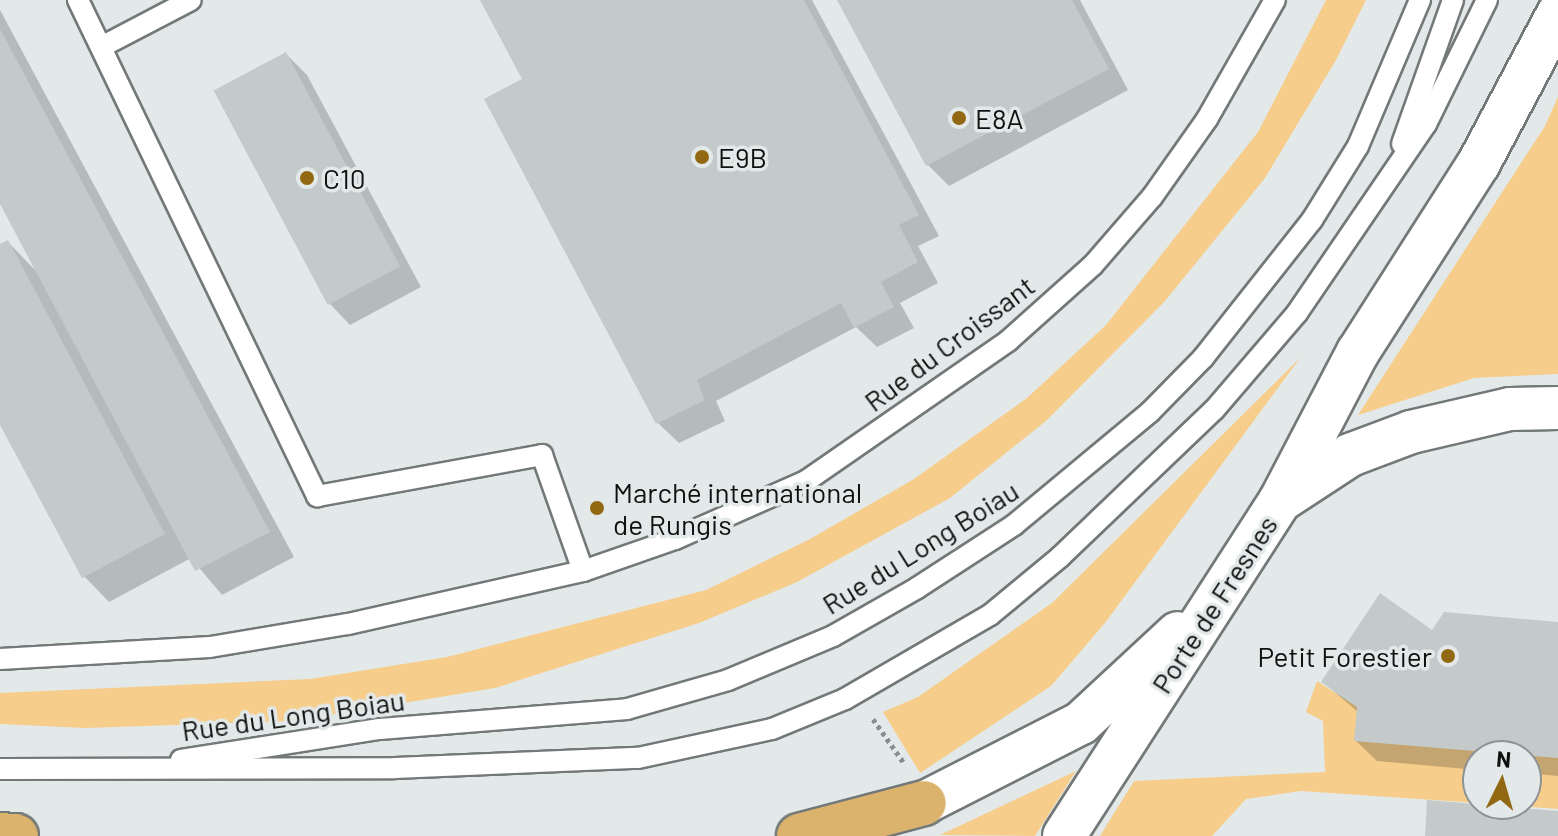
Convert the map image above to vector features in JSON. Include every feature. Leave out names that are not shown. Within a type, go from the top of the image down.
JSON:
[{"type":"highway","points":[[799,836],[918,788]]},
{"type":"highway","points":[[0,835],[16,836]]},
{"type":"street","points":[[1280,501],[1358,352],[1479,163],[1558,14]]},
{"type":"street","name":"Porte de Fresnes","points":[[1064,836],[1280,501],[1350,455],[1411,432],[1510,409],[1558,408]]},
{"type":"street","points":[[918,788],[1081,723],[1225,588]]},
{"type":"lane","points":[[78,0],[103,46],[317,496],[542,455],[583,571]]},
{"type":"lane","points":[[103,46],[191,0]]},
{"type":"lane","name":"Rue du Croissant","points":[[0,659],[210,647],[348,624],[583,571],[675,539],[806,481],[1008,341],[1083,274],[1152,197],[1207,119],[1275,0]]},
{"type":"lane","name":"Rue du Long Boiau","points":[[110,771],[380,729],[627,709],[728,680],[833,636],[917,588],[1014,525],[1150,412],[1203,358],[1312,220],[1358,146],[1398,62],[1420,0]]},
{"type":"lane","points":[[1376,199],[1421,95],[1453,0]]},
{"type":"lane","points":[[1376,199],[1426,124],[1487,0]]},
{"type":"lane","name":"Rue du Long Boiau","points":[[0,769],[110,771],[638,758],[772,729],[845,699],[990,615],[1143,481],[1214,410],[1297,313],[1376,199]]},
{"type":"path","points":[[870,715],[918,788]]},
{"type":"shaded area","points":[[1326,0],[1366,0],[1336,60],[1265,178],[1165,301],[1047,420],[950,498],[797,582],[699,623],[495,688],[294,721],[86,728],[0,724],[0,693],[310,679],[447,657],[706,590],[810,539],[914,479],[1027,398],[1106,325],[1258,132]]},
{"type":"shaded area","points":[[1558,97],[1558,374],[1474,378],[1358,415],[1545,126]]},
{"type":"shaded area","points":[[1300,358],[1105,623],[1051,686],[920,773],[883,712],[918,697],[1052,603]]},
{"type":"shaded area","points":[[1317,681],[1357,707],[1492,740],[1462,740],[1462,802],[1301,791],[1246,799],[1212,836],[1100,836],[1134,781],[1325,772],[1323,721],[1306,712]]},
{"type":"shaded area","points":[[1542,752],[1558,756],[1558,809],[1542,808]]},
{"type":"shaded area","points":[[1076,771],[1035,836],[940,835]]},
{"type":"building","name":"E9B","points":[[480,0],[804,0],[919,215],[899,225],[918,262],[881,282],[894,307],[854,328],[841,303],[697,380],[705,400],[656,424],[484,99],[522,79]]},
{"type":"building","name":"E8A","points":[[837,0],[1072,0],[1109,69],[926,166]]},
{"type":"building","points":[[0,29],[270,532],[195,571],[0,204]]},
{"type":"building","name":"C10","points":[[286,52],[400,267],[328,305],[214,90]]},
{"type":"building","points":[[8,240],[165,534],[82,578],[0,425],[0,244]]},
{"type":"building","name":"Petit Forestier","points":[[1380,593],[1432,630],[1444,612],[1558,622],[1558,758],[1542,757],[1542,740],[1462,740],[1462,750],[1354,741],[1357,707],[1321,682]]},
{"type":"building","points":[[1427,800],[1462,803],[1462,820],[1542,820],[1542,810],[1558,811],[1558,836],[1425,836]]},
{"type":"place","name":"E8A","points":[[959,118]]},
{"type":"place","name":"E9B","points":[[702,157]]},
{"type":"place","name":"C10","points":[[307,178]]},
{"type":"place","name":"Marché international de Rungis","points":[[597,508]]},
{"type":"place","name":"Petit Forestier","points":[[1448,656]]}]
